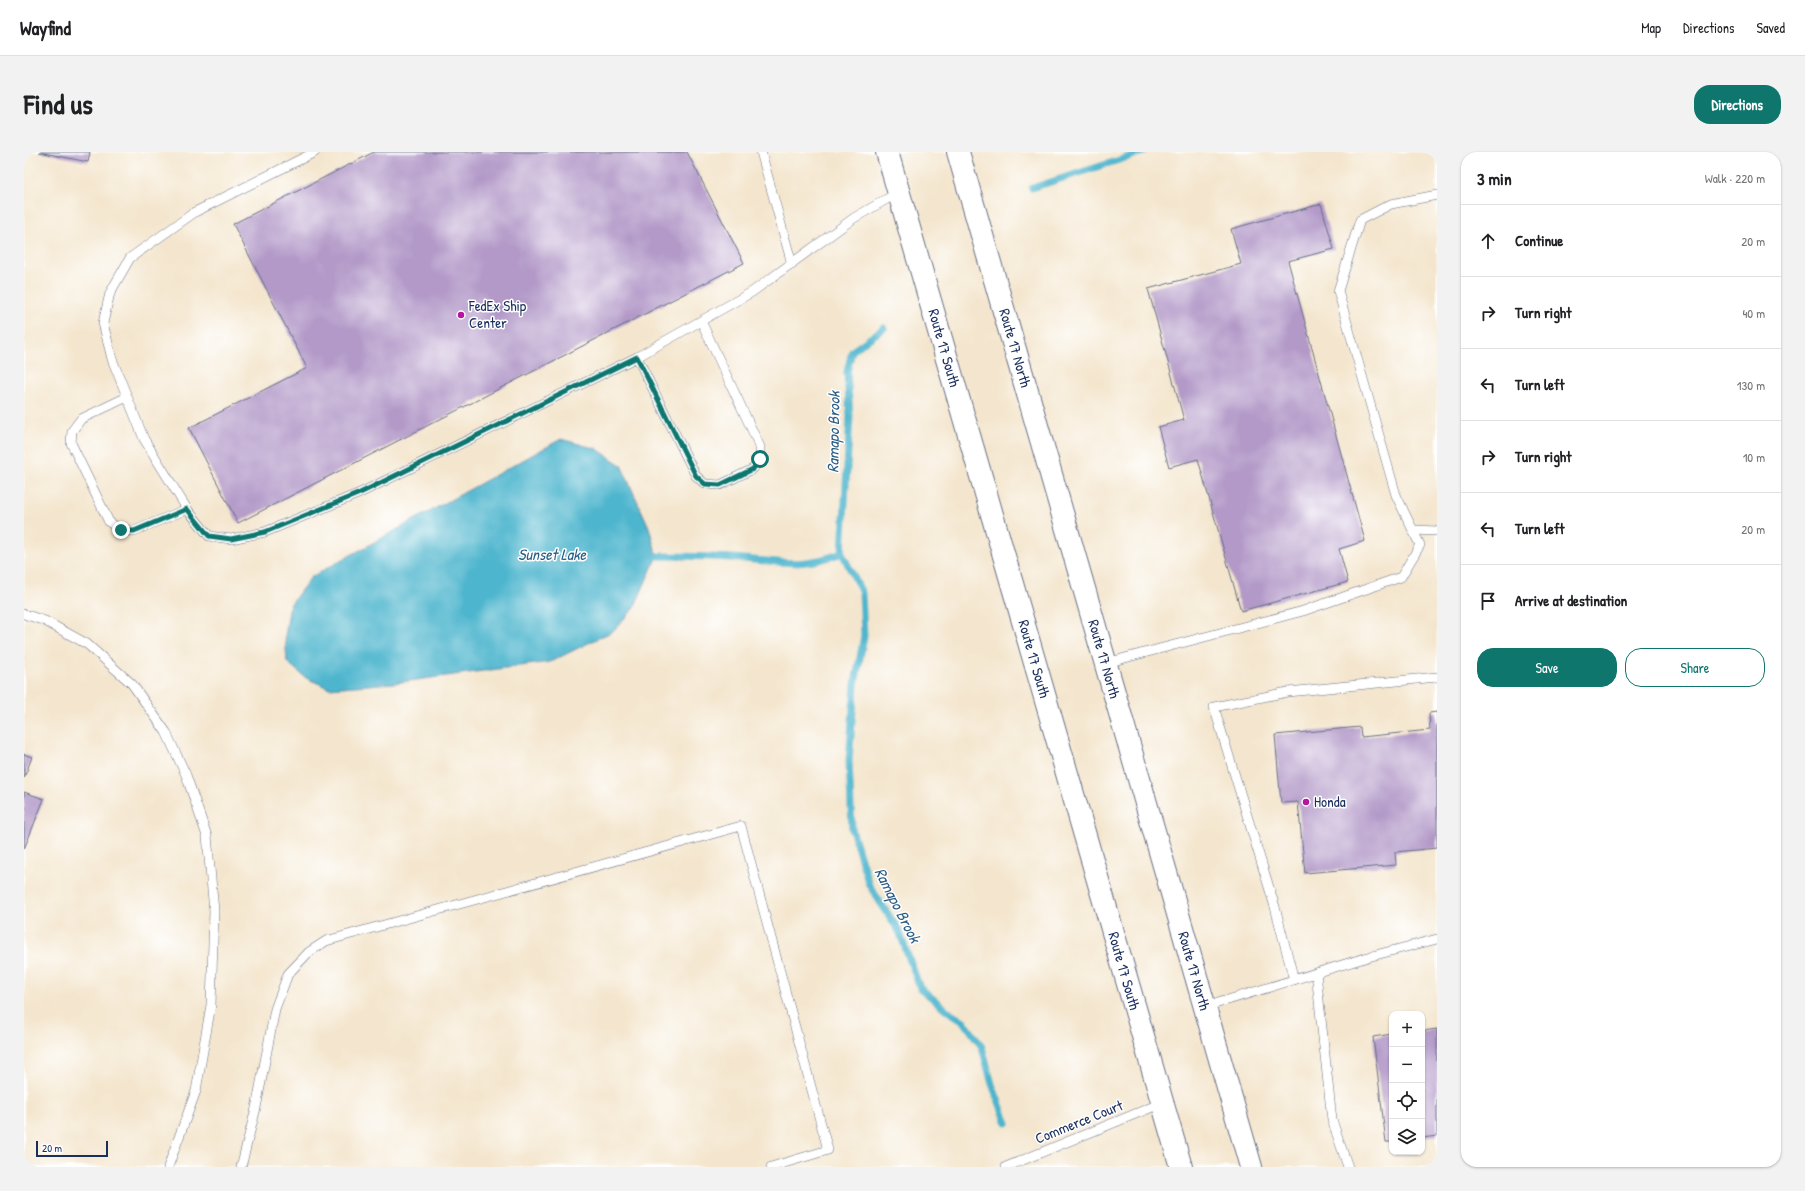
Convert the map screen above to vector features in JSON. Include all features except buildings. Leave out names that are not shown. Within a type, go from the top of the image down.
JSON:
[{"type":"highway","name":"Route 17 South","points":[[887,152],[1181,1167]]},
{"type":"highway","name":"Route 17 North","points":[[958,152],[1251,1167]]},
{"type":"lane","points":[[315,152],[195,212],[130,258],[110,293],[103,323],[112,359],[144,439],[187,509],[209,536],[231,539],[265,532],[360,493],[637,357],[752,292],[854,218],[899,192]]},
{"type":"lane","points":[[761,152],[792,264]]},
{"type":"lane","points":[[1106,663],[1303,611],[1401,577],[1420,545],[1396,495],[1338,292],[1360,220],[1391,204],[1437,195]]},
{"type":"lane","points":[[637,357],[696,476],[705,484],[720,485],[753,469],[760,459],[760,447],[701,321]]},
{"type":"lane","points":[[127,397],[81,419],[72,431],[71,443],[109,522],[121,530],[134,531],[187,509]]},
{"type":"lane","points":[[1413,530],[1437,531]]},
{"type":"lane","points":[[24,614],[45,622],[87,644],[132,684],[166,732],[186,776],[207,836],[214,911],[211,1005],[196,1091],[168,1167]]},
{"type":"lane","points":[[1294,980],[1275,907],[1214,707],[1288,692],[1437,677]]},
{"type":"lane","points":[[241,1167],[256,1108],[275,1009],[288,974],[309,952],[326,941],[741,826],[828,1150],[776,1166]]},
{"type":"lane","points":[[1205,1007],[1368,957],[1437,939]]},
{"type":"lane","points":[[1316,973],[1332,1120],[1348,1167]]},
{"type":"lane","name":"Commerce Court","points":[[1006,1167],[1162,1103]]},
{"type":"water","name":"Sunset Lake","points":[[561,439],[597,449],[621,465],[649,527],[657,556],[634,608],[613,631],[550,662],[394,683],[329,688],[306,678],[287,662],[285,636],[290,605],[311,577]]},
{"type":"waterway","name":"Ramapo Brook","points":[[1032,188],[1144,152]]},
{"type":"waterway","name":"Ramapo Brook","points":[[657,556],[732,558],[793,563],[816,561],[842,553],[850,416],[847,372],[852,351],[884,328]]},
{"type":"waterway","name":"Ramapo Brook","points":[[842,553],[862,593],[864,636],[855,684],[849,761],[852,829],[869,885],[899,931],[920,988],[948,1011],[964,1021],[982,1047],[992,1084],[1007,1123]]},
{"type":"place","name":"FedEx Ship Center","points":[[461,315]]},
{"type":"place","name":"Honda","points":[[1306,802]]},
{"type":"route","points":[[121,530],[134,531],[187,509],[209,536],[231,539],[265,532],[360,493],[637,357],[696,476],[705,484],[720,485],[753,469],[760,459]]}]
